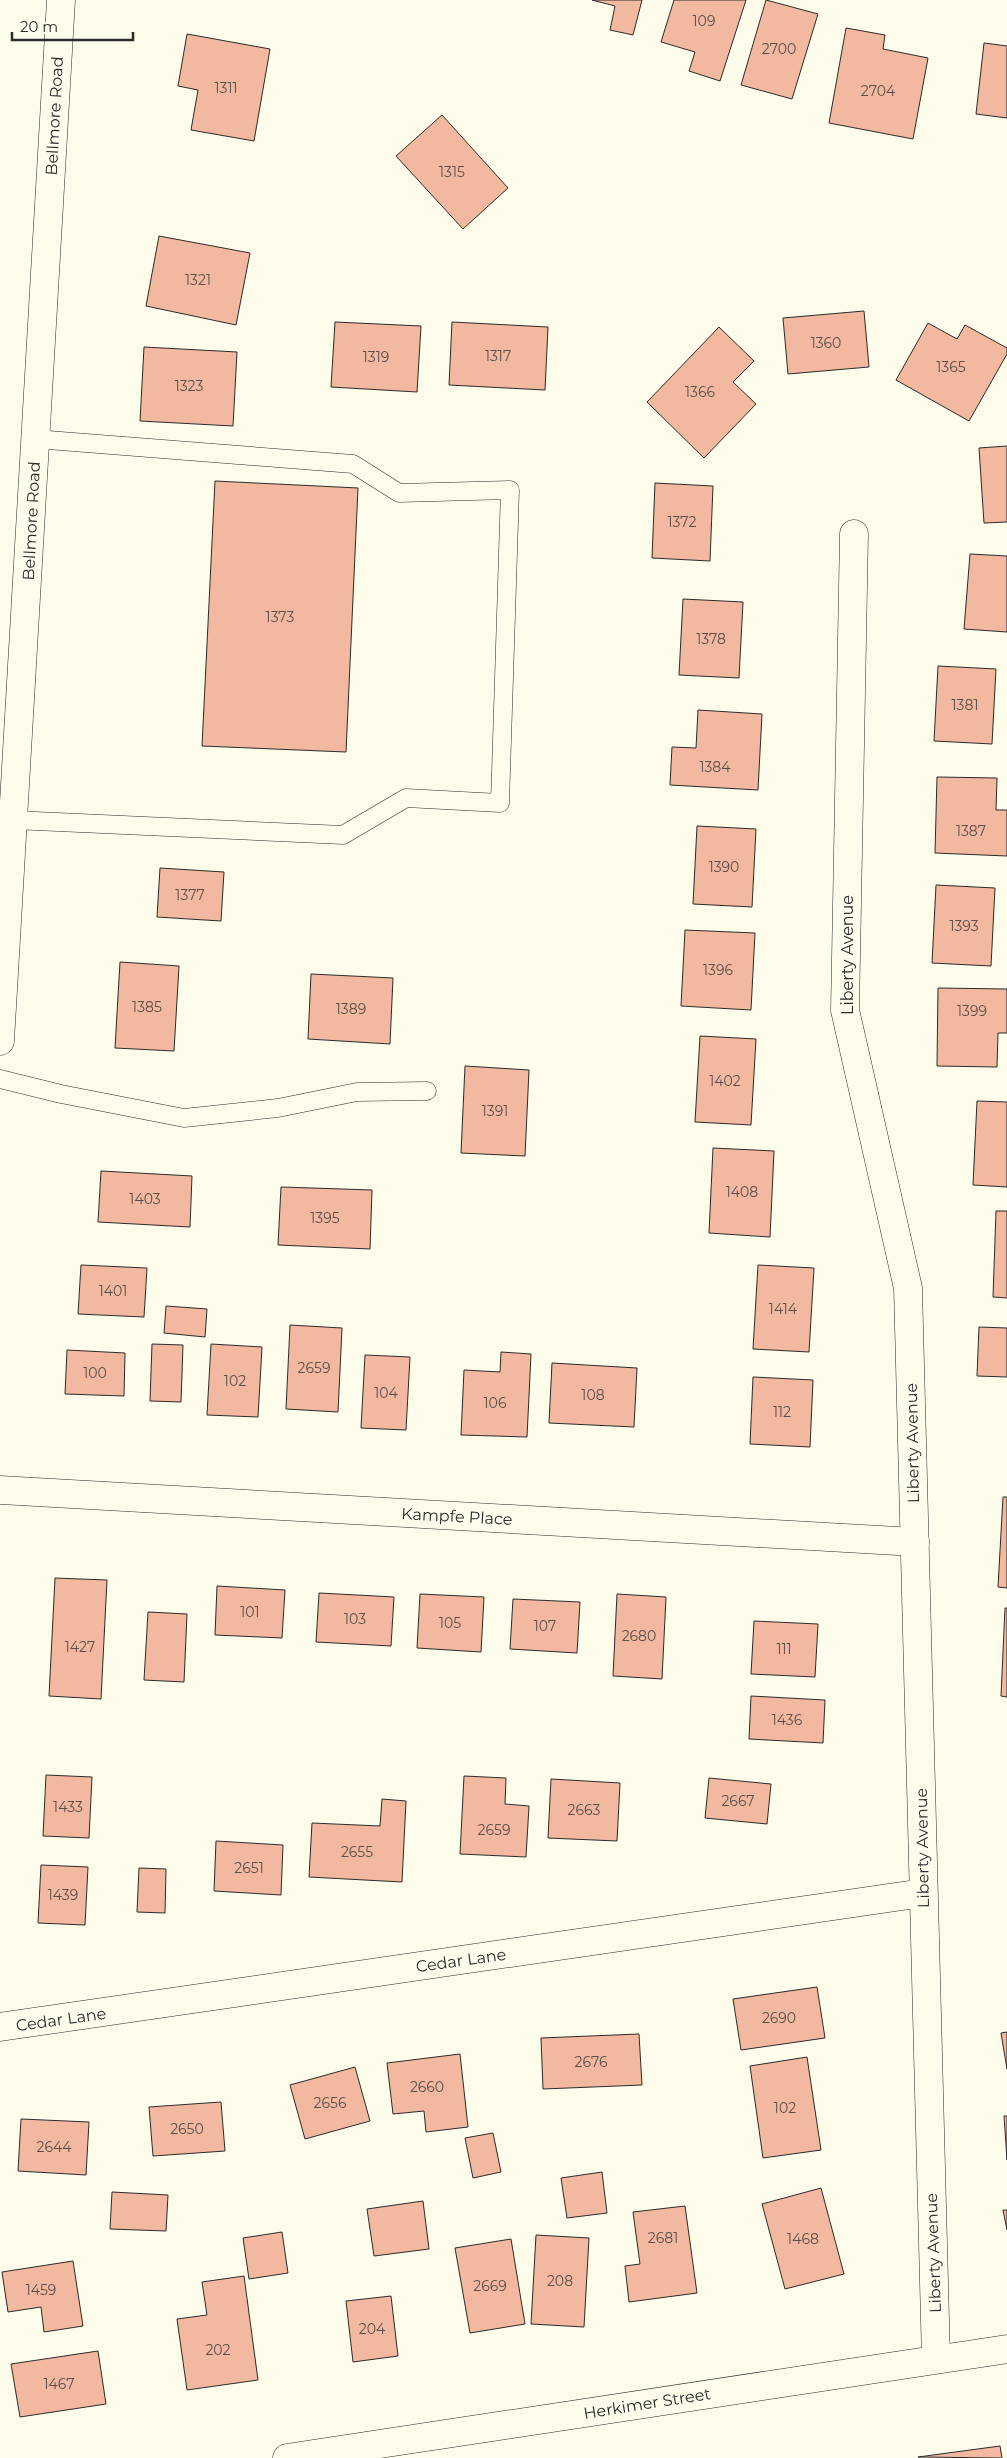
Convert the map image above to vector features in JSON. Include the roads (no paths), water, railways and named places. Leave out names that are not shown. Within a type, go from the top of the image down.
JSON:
[{"type":"street","name":"Bellmore Road","points":[[0,1041],[61,0]]},
{"type":"street","name":"Liberty Avenue","points":[[854,534],[844,1010],[908,1288],[936,2359]]},
{"type":"street","name":"Kampfe Place","points":[[0,1490],[915,1542]]},
{"type":"street","name":"Cedar Lane","points":[[0,2027],[923,1894]]},
{"type":"street","name":"Herkimer Street","points":[[287,2458],[1007,2349]]},
{"type":"lane","points":[[13,820],[343,835],[406,798],[500,803],[510,490],[399,493],[353,464],[35,440]]},
{"type":"lane","points":[[0,1079],[61,1094],[184,1118],[278,1108],[357,1092],[427,1091]]}]
